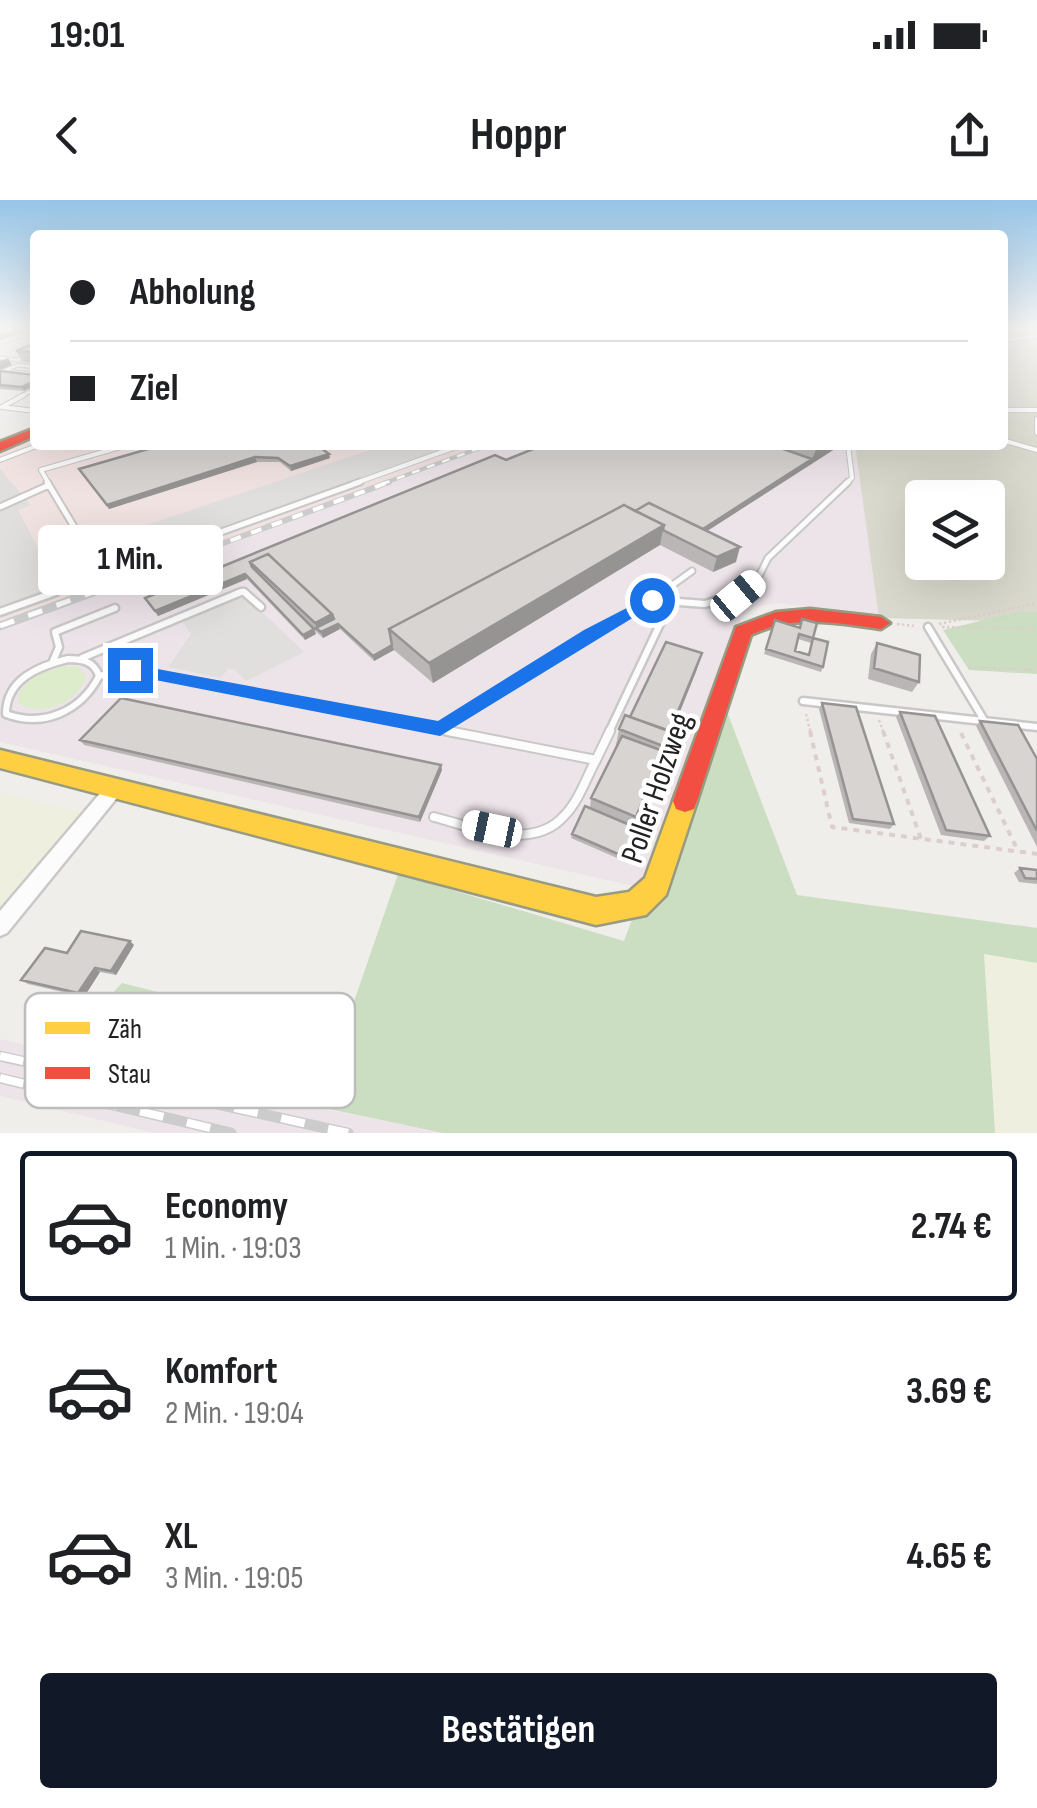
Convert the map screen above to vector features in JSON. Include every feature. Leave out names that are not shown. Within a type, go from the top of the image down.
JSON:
[{"type":"street","points":[[0,447],[30,434]]},
{"type":"street","name":"Poller Holzweg","points":[[0,759],[596,912],[636,906],[656,886],[743,631],[760,618],[788,614],[881,623]]},
{"type":"street","points":[[0,926],[114,789]]},
{"type":"lane","points":[[1,407],[30,391]]},
{"type":"lane","points":[[0,397],[30,397]]},
{"type":"lane","points":[[1,407],[30,410]]},
{"type":"lane","points":[[1008,410],[1037,410]]},
{"type":"lane","points":[[1037,419],[1037,433]]},
{"type":"lane","points":[[1008,442],[1037,450]]},
{"type":"lane","points":[[0,460],[30,449]]},
{"type":"lane","points":[[79,535],[41,470],[109,450]]},
{"type":"lane","points":[[0,612],[447,450]]},
{"type":"lane","points":[[652,600],[717,605],[738,596],[762,576],[768,558],[852,478],[849,450]]},
{"type":"lane","points":[[0,507],[49,486]]},
{"type":"lane","points":[[440,729],[606,624],[652,600],[692,571]]},
{"type":"lane","points":[[81,659],[98,668],[100,676],[88,696],[60,713],[28,720],[6,714],[2,707],[12,686],[53,662],[81,659],[243,591],[261,608]]},
{"type":"lane","points":[[434,816],[521,835],[556,825],[567,814],[596,760],[670,603]]},
{"type":"lane","points":[[53,662],[59,648],[55,632],[115,608]]},
{"type":"lane","points":[[928,627],[985,721]]},
{"type":"lane","points":[[100,676],[130,670],[596,760]]},
{"type":"lane","points":[[803,701],[1037,727]]},
{"type":"path","points":[[944,623],[1037,603]]},
{"type":"path","points":[[881,623],[1037,629]]},
{"type":"path","points":[[952,667],[1037,670]]},
{"type":"path","points":[[803,701],[832,827],[1037,854]]},
{"type":"path","points":[[875,709],[921,839]]},
{"type":"path","points":[[954,718],[1018,852]]},
{"type":"shaded area","points":[[1008,372],[1037,372],[1037,622],[879,618],[856,450],[1008,450]]},
{"type":"shaded area","points":[[30,440],[30,450],[467,450],[0,623],[0,453]]},
{"type":"shaded area","points":[[370,450],[448,450],[0,611],[0,469],[31,505],[18,510],[41,553],[57,548],[60,554]]},
{"type":"shaded area","points":[[481,450],[856,450],[879,618],[779,603],[754,607],[741,619],[642,888],[0,742],[0,631]]},
{"type":"shaded area","points":[[244,595],[304,652],[246,681],[234,669],[228,669],[221,678],[168,667],[191,634],[182,622]]},
{"type":"shaded area","points":[[0,1039],[25,1045],[25,1102],[0,1096]]},
{"type":"shaded area","points":[[50,1108],[320,1108],[443,1133],[154,1133]]},
{"type":"green space","points":[[1017,612],[1037,612],[1037,674],[969,670],[943,630]]},
{"type":"green space","points":[[62,666],[79,667],[86,676],[76,693],[49,708],[19,704],[18,694],[33,677]]},
{"type":"green space","points":[[718,688],[797,895],[1037,928],[1037,963],[984,954],[995,1133],[443,1133],[324,1108],[355,1108],[355,998],[398,874],[624,941]]},
{"type":"green space","points":[[0,792],[81,812],[0,907]]},
{"type":"green space","points":[[984,953],[1037,963],[1037,1133],[995,1133]]},
{"type":"green space","points":[[122,983],[161,993],[113,993]]},
{"type":"building","points":[[0,372],[30,374],[30,383],[22,387],[0,385]]},
{"type":"building","points":[[145,450],[324,450],[329,454],[290,466],[278,458],[255,457],[107,505],[79,469]]},
{"type":"building","points":[[531,450],[786,450],[812,459],[703,529],[649,503],[635,511],[624,505],[389,629],[392,645],[373,656],[338,624],[321,632],[316,628],[334,619],[332,614],[268,554],[250,562],[252,567],[314,629],[303,635],[245,574],[155,611],[145,598],[495,455],[506,460]]},
{"type":"building","points":[[649,503],[740,547],[717,557],[635,511]]},
{"type":"building","points":[[624,505],[664,525],[429,663],[389,629]]},
{"type":"building","points":[[268,554],[332,614],[315,623],[250,562]]},
{"type":"building","points":[[802,619],[817,623],[813,638],[828,642],[823,667],[766,649],[775,620],[800,628]],"holes":[[[799,634],[813,638],[809,655],[795,651]]]},
{"type":"building","points":[[666,642],[702,653],[670,731],[630,717]]},
{"type":"building","points":[[877,643],[920,655],[919,682],[874,668]]},
{"type":"building","points":[[121,698],[441,765],[419,817],[80,740]]},
{"type":"building","points":[[822,703],[856,707],[894,824],[853,819]]},
{"type":"building","points":[[900,712],[935,716],[990,836],[946,830]]},
{"type":"building","points":[[625,715],[674,733],[668,748],[619,729]]},
{"type":"building","points":[[980,721],[1018,725],[1037,759],[1037,831]]},
{"type":"building","points":[[622,736],[663,751],[636,817],[591,798]]},
{"type":"building","points":[[585,806],[637,828],[625,857],[572,834]]},
{"type":"building","points":[[1020,868],[1037,870],[1037,879],[1025,878]]},
{"type":"building","points":[[81,931],[130,941],[111,971],[95,968],[78,993],[21,980],[45,948],[67,953]]},
{"type":"railway","points":[[382,484],[474,450]]},
{"type":"railway","points":[[86,594],[389,482]]},
{"type":"railway","points":[[0,626],[93,592]]},
{"type":"railway","points":[[0,1056],[25,1062]]},
{"type":"railway","points":[[0,1078],[25,1084]]},
{"type":"railway","points":[[126,1108],[231,1133]]},
{"type":"railway","points":[[235,1108],[348,1133]]},
{"type":"traffic: slow","points":[[0,759],[596,911],[636,905],[656,886],[685,801]]},
{"type":"traffic: jam","points":[[0,447],[30,434]]},
{"type":"traffic: jam","points":[[685,801],[743,631],[793,615],[881,623]]},
{"type":"route","points":[[130,670],[440,729],[638,604],[652,600]]}]
